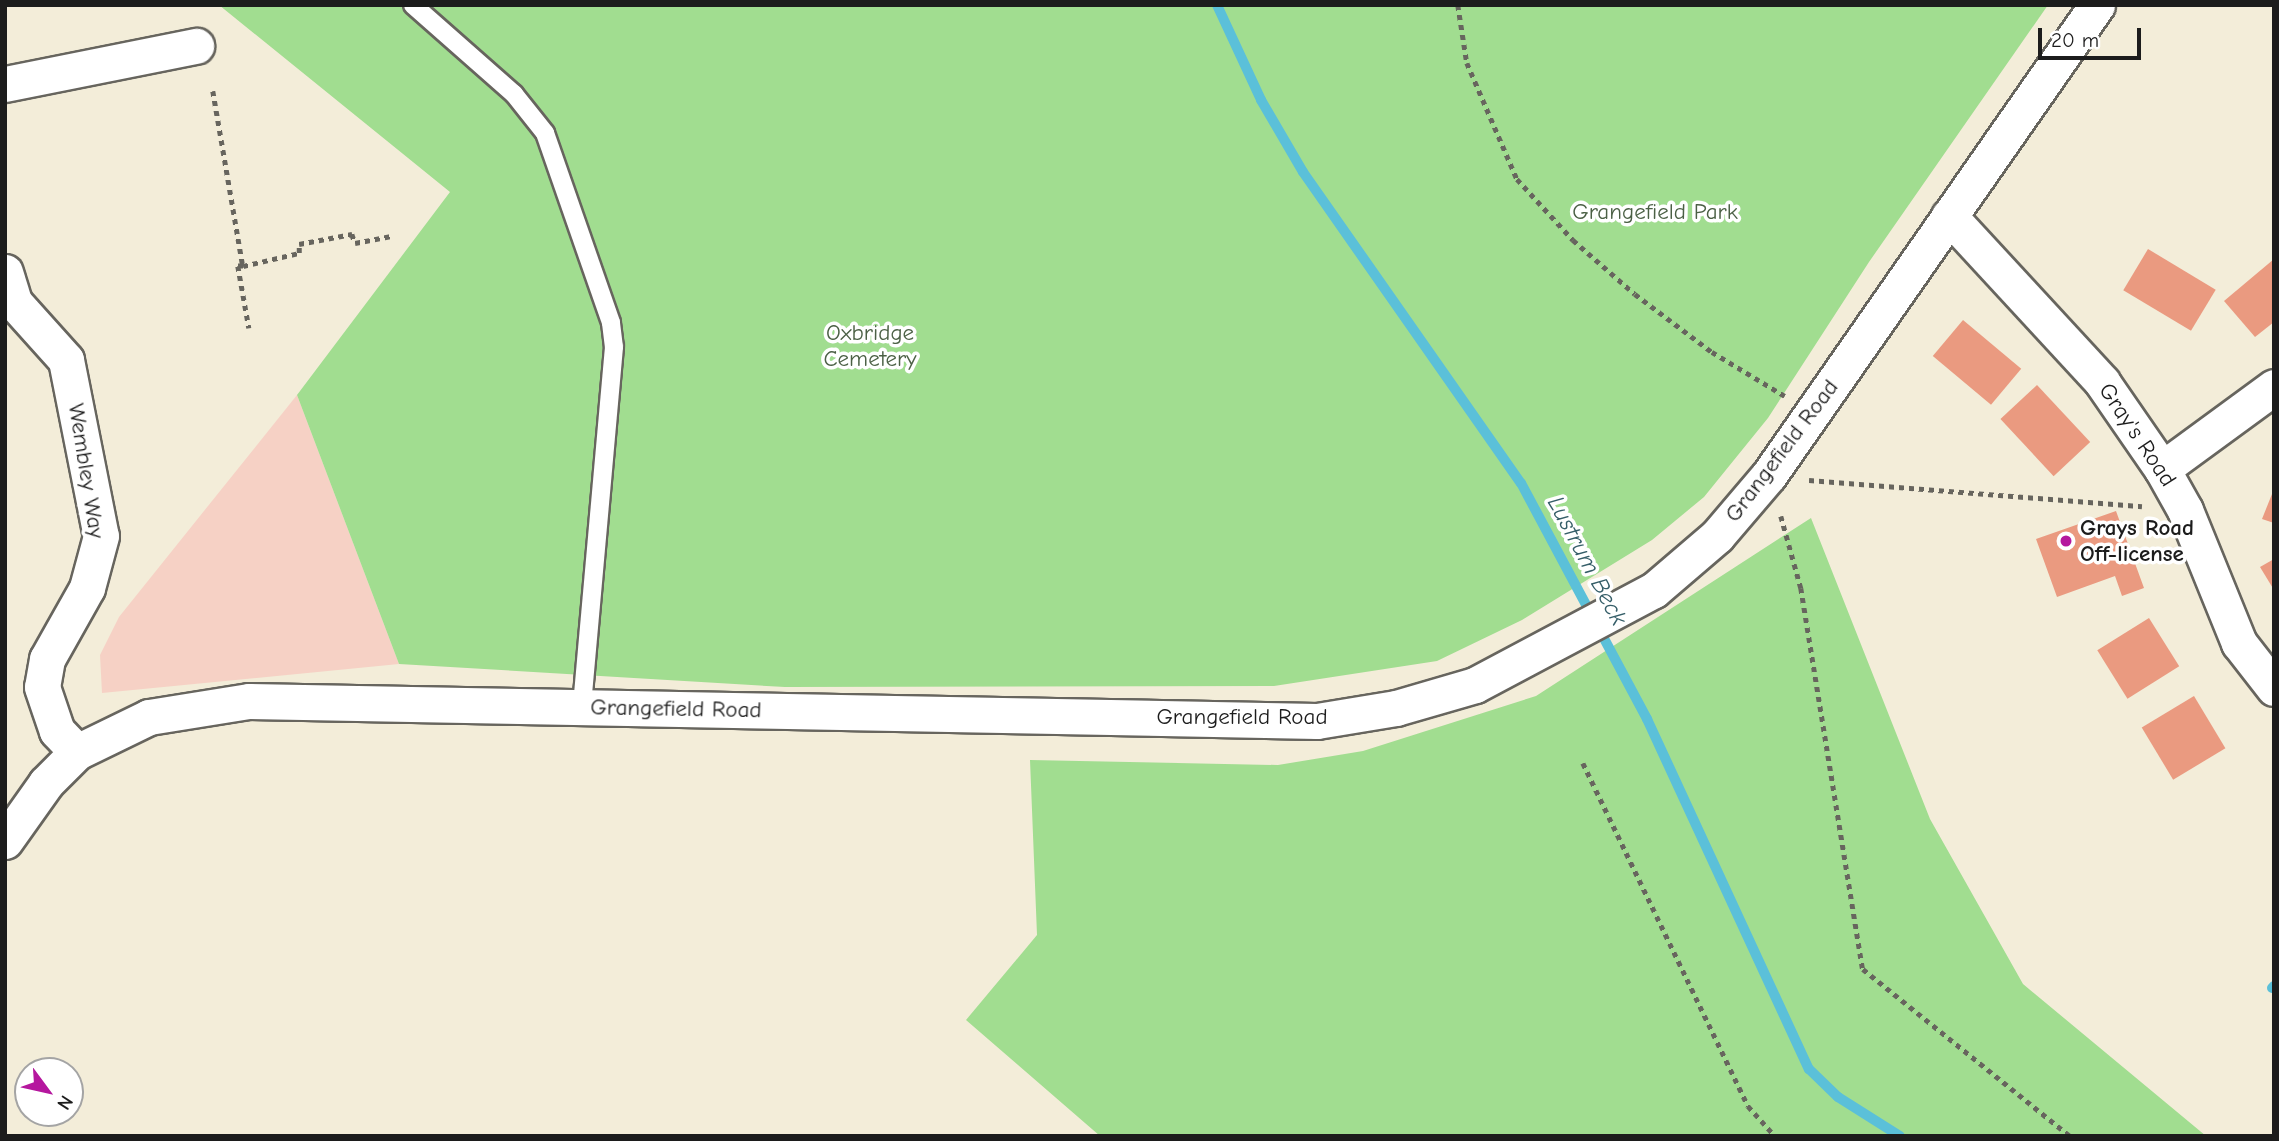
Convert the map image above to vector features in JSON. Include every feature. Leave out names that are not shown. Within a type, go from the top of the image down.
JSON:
[{"type":"street","name":"Grangefield Road","points":[[5,841],[46,783],[77,752],[149,717],[249,701],[1317,721],[1396,708],[1475,685],[1560,643],[1654,590],[1717,536],[1769,475],[2097,5]]},
{"type":"street","points":[[5,84],[196,46]]},
{"type":"street","name":"Gray's Road","points":[[1949,216],[2102,382],[2162,469],[2185,510],[2239,643],[2274,688]]},
{"type":"street","name":"Wembley Way","points":[[5,272],[14,302],[66,360],[101,536],[87,588],[47,659],[42,687],[57,731],[77,752]]},
{"type":"street","points":[[2162,469],[2274,387]]},
{"type":"lane","points":[[412,5],[514,94],[545,132],[611,323],[614,346],[582,707]]},
{"type":"path","points":[[1458,5],[1467,63],[1517,179],[1573,240],[1635,294],[1712,352],[1787,398]]},
{"type":"path","points":[[213,91],[243,266]]},
{"type":"path","points":[[249,328],[238,267],[299,253],[299,244],[352,234],[355,243],[391,236]]},
{"type":"path","points":[[2070,1136],[1863,969],[1801,588],[1769,475],[2185,510]]},
{"type":"path","points":[[1583,763],[1748,1106],[1775,1136]]},
{"type":"shaded area","points":[[297,395],[399,664],[102,693],[100,655],[119,617]]},
{"type":"green space","name":"Oxbridge Cemetery","points":[[219,5],[2048,5],[1869,262],[1768,418],[1704,497],[1652,540],[1522,620],[1437,661],[1274,686],[785,687],[399,664],[297,395],[450,192]]},
{"type":"green space","points":[[1811,518],[1930,819],[2023,984],[2206,1136],[1100,1136],[966,1020],[1037,935],[1030,760],[1278,765],[1363,751],[1536,696]]},
{"type":"building","points":[[2148,249],[2216,290],[2191,331],[2123,290]]},
{"type":"building","points":[[2274,259],[2274,322],[2255,337],[2224,301]]},
{"type":"building","points":[[1963,320],[2021,369],[1991,405],[1933,356]]},
{"type":"building","points":[[2037,385],[2090,442],[2054,476],[2000,419]]},
{"type":"building","points":[[2274,489],[2274,523],[2262,519]]},
{"type":"building","points":[[2116,511],[2144,588],[2122,596],[2115,576],[2057,597],[2036,539]]},
{"type":"building","points":[[2274,559],[2274,590],[2260,567]]},
{"type":"building","points":[[2149,618],[2179,666],[2127,699],[2097,650]]},
{"type":"building","points":[[2194,696],[2225,748],[2173,780],[2142,727]]},
{"type":"waterway","name":"Lustrum Beck","points":[[1217,5],[1261,100],[1303,172],[1521,483],[1647,719],[1809,1069],[1838,1097],[1900,1136]]},
{"type":"place","name":"Grays Road Off-license","points":[[2066,541]]},
{"type":"park label","name":"Grangefield Park","points":[[1655,212]]}]
